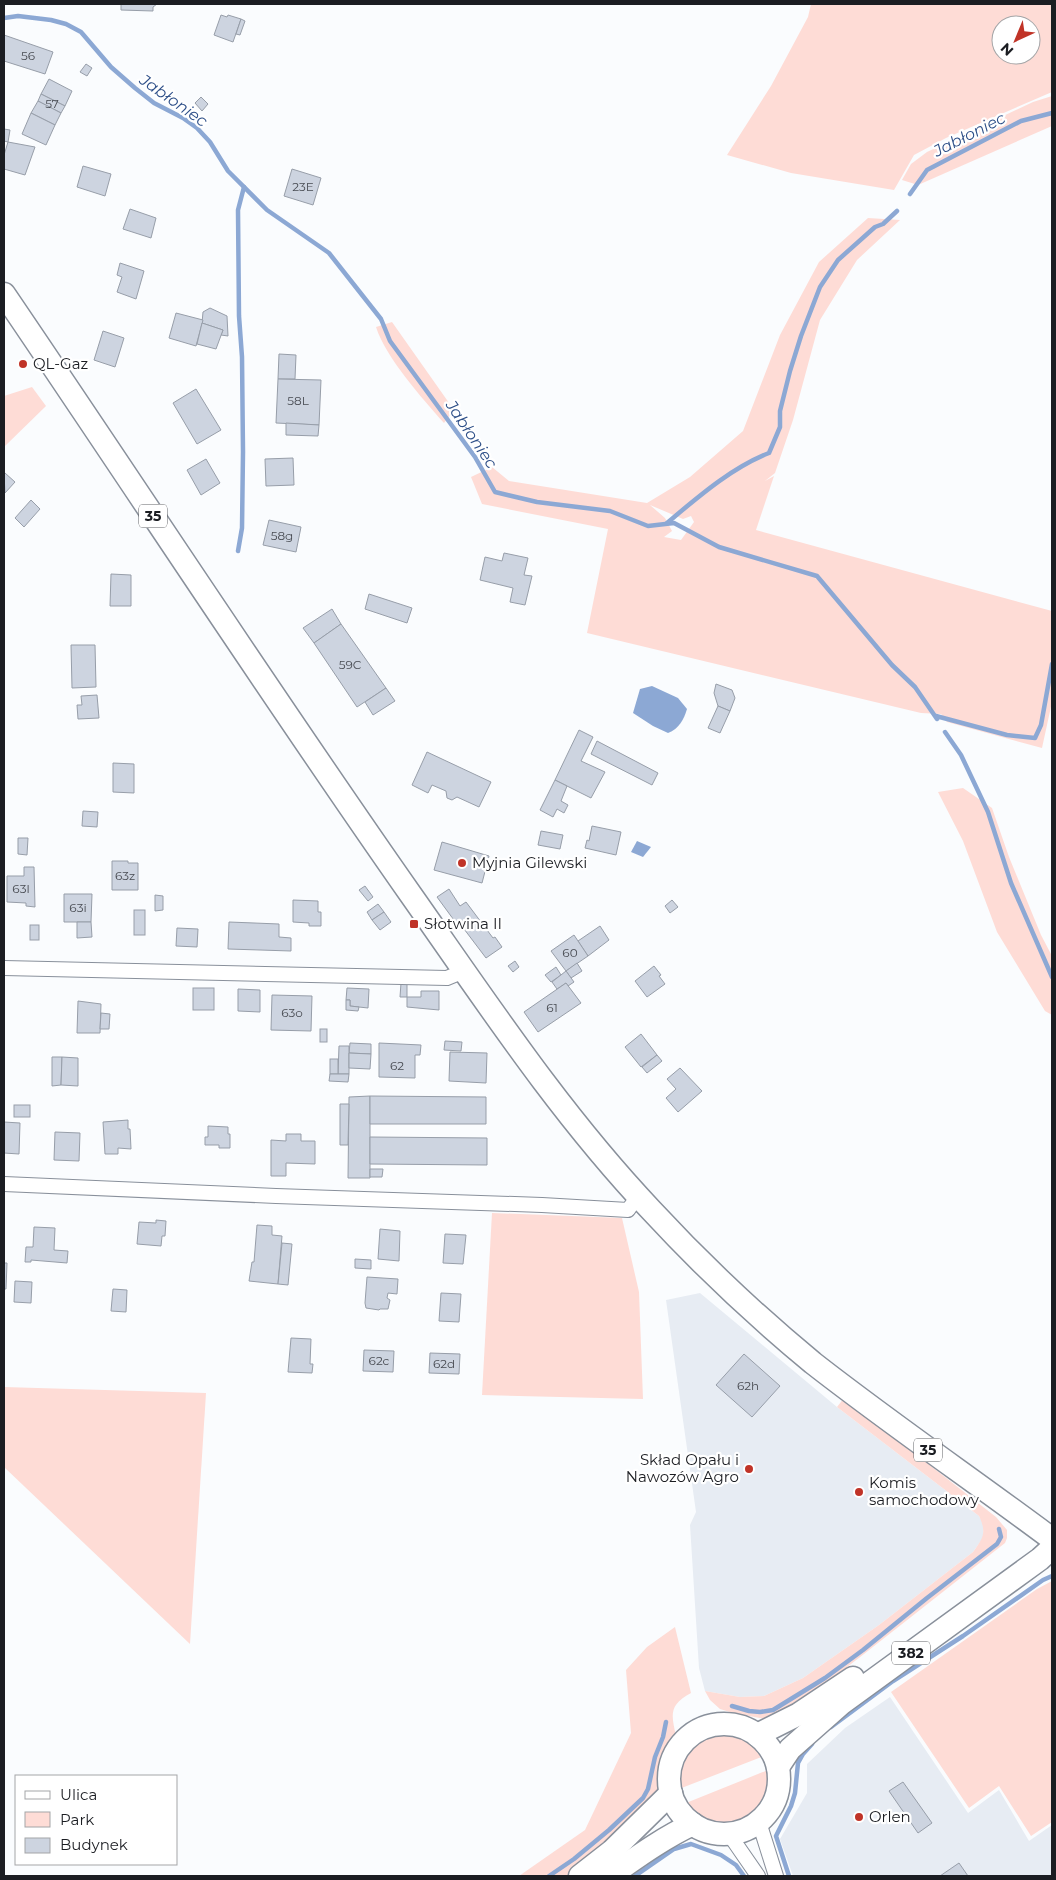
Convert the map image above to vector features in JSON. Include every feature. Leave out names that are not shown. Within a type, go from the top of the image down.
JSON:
[{"type":"main road","name":"35","points":[[4,294],[216,612],[464,971],[633,1203],[700,1260],[813,1362],[1050,1540]]},
{"type":"main road","name":"382","points":[[758,1736],[799,1714],[856,1676],[1031,1548],[1050,1540]]},
{"type":"main road","name":"382","points":[[778,1767],[790,1749],[842,1703],[1040,1559],[1050,1540]]},
{"type":"main road","points":[[731,1724],[745,1728],[758,1736],[768,1746],[778,1767],[779,1779],[774,1803],[767,1813],[758,1822],[745,1830],[729,1834],[705,1830],[693,1824],[679,1811],[671,1793],[669,1782],[672,1760],[684,1741],[695,1732],[709,1726],[731,1724]]},
{"type":"main road","points":[[580,1876],[612,1851],[671,1793]]},
{"type":"main road","points":[[610,1876],[652,1846],[693,1824]]},
{"type":"street","points":[[4,968],[448,978],[464,971]]},
{"type":"street","points":[[4,1184],[276,1196],[542,1204],[633,1203]]},
{"type":"street","points":[[758,1822],[776,1876]]},
{"type":"street","points":[[729,1834],[758,1876]]},
{"type":"shaded area","points":[[700,1293],[837,1407],[979,1516],[984,1525],[983,1538],[973,1552],[879,1625],[803,1678],[764,1696],[740,1697],[705,1691],[699,1668],[690,1525],[696,1512],[666,1300]]},
{"type":"shaded area","points":[[890,1697],[968,1813],[999,1790],[1029,1841],[1052,1825],[1052,1876],[793,1876],[780,1839],[807,1793],[807,1764],[845,1728]]},
{"type":"green space","points":[[811,4],[1052,4],[1052,92],[946,138],[914,155],[894,190],[791,173],[727,155],[771,86],[808,17]]},
{"type":"green space","points":[[1052,96],[1052,126],[918,185],[902,180],[911,164],[927,152],[1033,102]]},
{"type":"green space","points":[[868,218],[900,220],[857,260],[820,320],[793,420],[775,473],[765,481],[774,476],[756,530],[1052,611],[1052,702],[1042,748],[947,722],[941,714],[921,713],[587,633],[608,529],[482,504],[471,477],[492,467],[509,481],[647,503],[690,477],[743,431],[780,335],[819,262]],"holes":[[[650,505],[683,519],[691,516],[694,522],[681,540],[664,537],[672,531],[665,518]]]},
{"type":"green space","points":[[392,322],[454,410],[444,423],[396,364],[381,339],[376,327]]},
{"type":"green space","points":[[32,387],[46,406],[4,447],[4,396]]},
{"type":"green space","points":[[963,788],[992,808],[1009,857],[1041,935],[1052,956],[1052,1015],[1045,1011],[997,932],[963,841],[938,792]]},
{"type":"green space","points":[[492,1213],[622,1218],[639,1292],[643,1399],[482,1395]]},
{"type":"green space","points":[[4,1387],[206,1393],[190,1644],[4,1467]]},
{"type":"green space","points":[[844,1398],[996,1517],[1007,1530],[1007,1538],[1005,1543],[864,1654],[816,1691],[782,1712],[766,1719],[720,1709],[710,1700],[705,1691],[740,1697],[764,1696],[803,1678],[879,1625],[973,1552],[983,1535],[983,1527],[979,1516],[837,1407]]},
{"type":"green space","points":[[1052,1581],[1052,1822],[1031,1836],[999,1786],[969,1808],[891,1692],[1037,1589]]},
{"type":"green space","points":[[675,1627],[691,1693],[675,1706],[673,1711],[676,1736],[665,1756],[660,1794],[571,1876],[519,1876],[585,1830],[631,1733],[626,1670],[647,1647]]},
{"type":"green space","points":[[728,1733],[743,1739],[764,1756],[679,1789],[679,1777],[682,1767],[685,1758],[691,1750],[706,1739]]},
{"type":"green space","points":[[768,1770],[769,1788],[764,1800],[758,1809],[741,1821],[731,1824],[709,1822],[697,1816],[686,1803]]},
{"type":"water","points":[[652,686],[678,698],[687,709],[680,723],[668,733],[633,713],[640,689]]},
{"type":"water","points":[[637,841],[651,847],[643,857],[631,852]]},
{"type":"building","points":[[121,4],[157,4],[153,7],[153,11],[121,10]]},
{"type":"building","points":[[221,15],[241,19],[233,42],[214,35]]},
{"type":"building","points":[[241,19],[245,21],[240,35],[236,34]]},
{"type":"building","points":[[4,35],[53,52],[45,74],[4,61]]},
{"type":"building","points":[[86,64],[92,68],[87,76],[80,72]]},
{"type":"building","points":[[49,79],[72,91],[65,106],[41,94]]},
{"type":"building","points":[[41,94],[65,106],[61,113],[38,101]]},
{"type":"building","points":[[201,97],[208,104],[202,111],[195,103]]},
{"type":"building","points":[[38,101],[61,113],[55,125],[31,113]]},
{"type":"building","points":[[31,113],[55,125],[46,145],[22,134]]},
{"type":"building","points":[[4,129],[10,130],[8,142],[4,141]]},
{"type":"building","points":[[8,142],[35,147],[25,175],[4,169],[4,155]]},
{"type":"building","points":[[83,166],[111,174],[105,196],[77,187]]},
{"type":"building","points":[[292,169],[321,178],[313,205],[284,196]]},
{"type":"building","points":[[130,209],[156,218],[151,238],[123,229]]},
{"type":"building","points":[[120,263],[144,271],[136,299],[117,292],[122,277],[117,275]]},
{"type":"building","points":[[210,308],[227,316],[228,336],[221,335],[223,330],[202,323],[203,312]]},
{"type":"building","points":[[176,313],[203,320],[196,346],[169,338]]},
{"type":"building","points":[[202,323],[223,330],[216,349],[197,344]]},
{"type":"building","points":[[103,331],[124,338],[115,367],[94,360]]},
{"type":"building","points":[[279,354],[296,355],[295,379],[278,379]]},
{"type":"building","points":[[278,379],[321,380],[319,425],[276,423]]},
{"type":"building","points":[[196,389],[221,430],[197,444],[173,403]]},
{"type":"building","points":[[286,423],[319,425],[318,436],[286,435]]},
{"type":"building","points":[[293,458],[294,485],[266,486],[265,459]]},
{"type":"building","points":[[206,459],[220,483],[201,495],[187,470]]},
{"type":"building","points":[[4,474],[15,482],[5,493]]},
{"type":"building","points":[[31,500],[40,509],[24,527],[15,518]]},
{"type":"building","points":[[269,520],[301,527],[296,552],[263,545]]},
{"type":"building","points":[[504,553],[528,558],[524,575],[532,576],[525,605],[510,602],[513,588],[480,580],[485,557],[502,561]]},
{"type":"building","points":[[111,574],[131,575],[131,606],[110,606]]},
{"type":"building","points":[[369,594],[412,608],[407,623],[365,609]]},
{"type":"building","points":[[332,609],[341,624],[314,643],[303,628]]},
{"type":"building","points":[[341,624],[386,688],[357,707],[314,643]]},
{"type":"building","points":[[71,645],[95,645],[96,687],[72,688]]},
{"type":"building","points":[[716,684],[732,690],[735,698],[730,711],[718,706],[714,693]]},
{"type":"building","points":[[386,688],[395,701],[373,715],[365,702]]},
{"type":"building","points":[[97,695],[99,718],[78,719],[77,705],[82,705],[81,696]]},
{"type":"building","points":[[718,706],[730,711],[720,733],[708,728]]},
{"type":"building","points":[[579,730],[593,737],[581,761],[605,772],[591,798],[555,780]]},
{"type":"building","points":[[597,741],[658,773],[652,785],[591,754]]},
{"type":"building","points":[[427,752],[491,782],[479,807],[457,797],[452,800],[447,798],[446,791],[432,785],[428,793],[412,785]]},
{"type":"building","points":[[113,763],[134,764],[134,793],[113,792]]},
{"type":"building","points":[[555,780],[567,786],[561,801],[568,805],[564,813],[557,809],[553,817],[540,810]]},
{"type":"building","points":[[83,811],[98,812],[97,827],[82,826]]},
{"type":"building","points":[[592,826],[621,832],[616,855],[585,848],[587,840],[589,841]]},
{"type":"building","points":[[541,831],[563,835],[560,849],[538,845]]},
{"type":"building","points":[[18,838],[28,838],[27,855],[18,854]]},
{"type":"building","name":"Myjnia Gilewski","points":[[442,842],[489,856],[482,883],[434,870]]},
{"type":"building","points":[[112,861],[138,863],[138,890],[112,890]]},
{"type":"building","points":[[24,867],[34,867],[35,907],[26,906],[26,903],[7,902],[7,876],[24,876]]},
{"type":"building","points":[[365,886],[373,897],[368,901],[359,890]]},
{"type":"building","points":[[449,889],[460,906],[466,902],[502,947],[486,958],[461,925],[459,927],[437,897]]},
{"type":"building","points":[[64,894],[92,894],[91,922],[64,922]]},
{"type":"building","points":[[155,895],[163,896],[163,910],[155,911]]},
{"type":"building","points":[[293,900],[318,901],[318,912],[321,912],[321,926],[309,926],[309,923],[293,922]]},
{"type":"building","points":[[672,900],[678,907],[670,913],[665,906]]},
{"type":"building","points":[[378,904],[384,912],[372,920],[367,912]]},
{"type":"building","points":[[134,910],[145,910],[145,935],[134,935]]},
{"type":"building","points":[[384,912],[391,922],[380,930],[372,920]]},
{"type":"building","points":[[77,922],[91,922],[92,937],[77,938]]},
{"type":"building","points":[[229,922],[279,924],[279,937],[291,938],[291,951],[228,949]]},
{"type":"building","points":[[30,925],[39,925],[39,940],[30,940]]},
{"type":"building","points":[[600,926],[609,940],[588,956],[578,941]]},
{"type":"building","points":[[177,928],[198,929],[197,947],[176,946]]},
{"type":"building","points":[[574,935],[588,956],[566,971],[551,951]]},
{"type":"building","points":[[515,961],[519,967],[513,972],[508,966]]},
{"type":"building","points":[[577,963],[582,971],[571,978],[566,971]]},
{"type":"building","points":[[654,966],[665,984],[647,997],[635,981]]},
{"type":"building","points":[[556,967],[561,975],[551,982],[545,975]]},
{"type":"building","points":[[566,971],[574,982],[568,986],[566,983],[557,989],[552,982]]},
{"type":"building","points":[[401,983],[407,983],[407,997],[400,997]]},
{"type":"building","points":[[566,983],[581,1003],[538,1032],[524,1012]]},
{"type":"building","points":[[193,988],[214,988],[214,1010],[193,1010]]},
{"type":"building","points":[[347,988],[369,989],[368,1008],[350,1006],[350,1000],[346,1000]]},
{"type":"building","points":[[238,989],[260,990],[260,1012],[238,1011]]},
{"type":"building","points":[[421,991],[439,991],[439,1010],[407,1007],[407,997],[421,997]]},
{"type":"building","points":[[272,995],[312,996],[311,1031],[271,1030]]},
{"type":"building","points":[[346,1000],[350,1000],[350,1006],[359,1007],[358,1011],[346,1010]]},
{"type":"building","points":[[78,1001],[101,1004],[100,1033],[77,1033]]},
{"type":"building","points":[[101,1013],[110,1014],[109,1029],[100,1029]]},
{"type":"building","points":[[320,1029],[327,1029],[327,1042],[320,1042]]},
{"type":"building","points":[[641,1034],[657,1055],[641,1067],[625,1047]]},
{"type":"building","points":[[445,1041],[462,1042],[461,1051],[444,1050]]},
{"type":"building","points":[[350,1043],[371,1044],[371,1054],[349,1053]]},
{"type":"building","points":[[379,1043],[421,1045],[420,1055],[415,1055],[415,1078],[379,1077]]},
{"type":"building","points":[[339,1046],[349,1046],[349,1074],[338,1074]]},
{"type":"building","points":[[450,1052],[487,1053],[486,1083],[449,1081]]},
{"type":"building","points":[[349,1053],[371,1054],[370,1069],[349,1068]]},
{"type":"building","points":[[657,1055],[662,1061],[647,1073],[642,1067]]},
{"type":"building","points":[[52,1057],[62,1057],[61,1085],[52,1086]]},
{"type":"building","points":[[62,1057],[78,1058],[78,1086],[61,1085]]},
{"type":"building","points":[[330,1059],[338,1059],[338,1074],[330,1074]]},
{"type":"building","points":[[680,1068],[702,1091],[678,1112],[666,1098],[676,1089],[667,1079]]},
{"type":"building","points":[[330,1074],[349,1074],[348,1082],[329,1081]]},
{"type":"building","points":[[370,1096],[370,1178],[348,1178],[349,1097]]},
{"type":"building","points":[[370,1096],[486,1097],[486,1124],[370,1124]]},
{"type":"building","points":[[340,1104],[349,1104],[348,1145],[340,1145]]},
{"type":"building","points":[[14,1105],[30,1105],[30,1117],[14,1117]]},
{"type":"building","points":[[128,1120],[131,1149],[118,1148],[118,1154],[105,1154],[103,1122]]},
{"type":"building","points":[[4,1122],[20,1123],[19,1154],[4,1153]]},
{"type":"building","points":[[208,1126],[228,1127],[230,1148],[219,1148],[219,1145],[205,1145],[205,1137],[208,1137]]},
{"type":"building","points":[[55,1132],[80,1133],[79,1161],[54,1160]]},
{"type":"building","points":[[286,1134],[301,1134],[301,1141],[315,1141],[315,1164],[286,1163],[286,1176],[271,1176],[271,1140],[286,1141]]},
{"type":"building","points":[[370,1137],[487,1138],[487,1165],[370,1164]]},
{"type":"building","points":[[370,1169],[383,1169],[382,1177],[370,1177]]},
{"type":"building","points":[[156,1220],[166,1221],[165,1236],[162,1236],[161,1246],[137,1244],[139,1222],[156,1223]]},
{"type":"building","points":[[257,1225],[272,1226],[272,1235],[282,1236],[278,1284],[249,1281],[252,1262],[254,1262]]},
{"type":"building","points":[[34,1227],[55,1228],[54,1250],[68,1251],[67,1263],[31,1260],[31,1262],[25,1262],[26,1247],[33,1247]]},
{"type":"building","points":[[380,1229],[400,1231],[399,1261],[378,1259]]},
{"type":"building","points":[[445,1234],[466,1235],[463,1264],[443,1263]]},
{"type":"building","points":[[282,1243],[292,1244],[288,1285],[278,1284]]},
{"type":"building","points":[[355,1259],[371,1260],[371,1269],[355,1268]]},
{"type":"building","points":[[4,1263],[7,1263],[6,1289],[4,1289]]},
{"type":"building","points":[[367,1277],[398,1279],[397,1294],[388,1293],[387,1298],[390,1300],[388,1309],[366,1308]]},
{"type":"building","points":[[15,1281],[32,1282],[31,1303],[14,1302]]},
{"type":"building","points":[[113,1289],[127,1290],[126,1312],[111,1311]]},
{"type":"building","points":[[441,1293],[461,1294],[459,1322],[439,1321]]},
{"type":"building","points":[[291,1338],[311,1339],[310,1364],[313,1364],[312,1373],[288,1372]]},
{"type":"building","points":[[364,1350],[394,1351],[393,1372],[363,1371]]},
{"type":"building","points":[[430,1353],[460,1354],[459,1374],[429,1373]]},
{"type":"building","points":[[744,1354],[780,1386],[752,1417],[716,1385]]},
{"type":"building","points":[[903,1782],[932,1823],[918,1833],[889,1791]]},
{"type":"building","points":[[959,1863],[968,1876],[940,1876]]},
{"type":"waterway","name":"Jabłoniec","points":[[4,18],[18,16],[51,20],[66,24],[81,32],[111,67],[135,88],[154,103],[183,118],[197,128],[210,142],[228,171],[267,210],[329,253],[381,319],[390,341],[475,457],[495,492],[537,502],[610,511],[648,526],[674,523],[719,547],[817,576],[892,665],[915,687],[937,719]]},
{"type":"waterway","name":"Jabłoniec","points":[[910,194],[927,170],[1021,121],[1052,113]]},
{"type":"waterway","points":[[238,551],[242,528],[243,452],[238,210],[244,187]]},
{"type":"waterway","name":"Jabłoniec","points":[[667,523],[728,475],[769,453],[780,427],[780,411],[790,371],[820,287],[838,260],[875,227],[883,224],[897,211]]},
{"type":"waterway","points":[[936,716],[1007,735],[1035,738],[1041,725],[1052,664]]},
{"type":"waterway","points":[[945,732],[961,755],[988,812],[1011,883],[1052,977]]},
{"type":"waterway","points":[[732,1706],[749,1711],[773,1710],[825,1678],[997,1544],[1001,1537],[999,1529]]},
{"type":"waterway","points":[[831,1727],[893,1681],[963,1636],[1043,1580],[1052,1576]]},
{"type":"waterway","points":[[549,1876],[574,1859],[609,1830],[643,1798],[648,1789],[655,1757],[663,1737],[666,1722]]},
{"type":"waterway","points":[[789,1876],[776,1836],[791,1806],[795,1793],[798,1763],[812,1744]]},
{"type":"waterway","points":[[635,1876],[674,1849],[691,1844],[721,1855],[736,1865],[744,1876]]},
{"type":"place","name":"QL-Gaz","points":[[23,364]]},
{"type":"place","name":"Myjnia Gilewski","points":[[462,863]]},
{"type":"place","name":"Słotwina II","points":[[414,924]]},
{"type":"place","name":"Skład Opału i Nawozów Agro","points":[[749,1469]]},
{"type":"place","name":"Komis samochodowy","points":[[859,1492]]},
{"type":"place","name":"Orlen","points":[[859,1817]]}]
